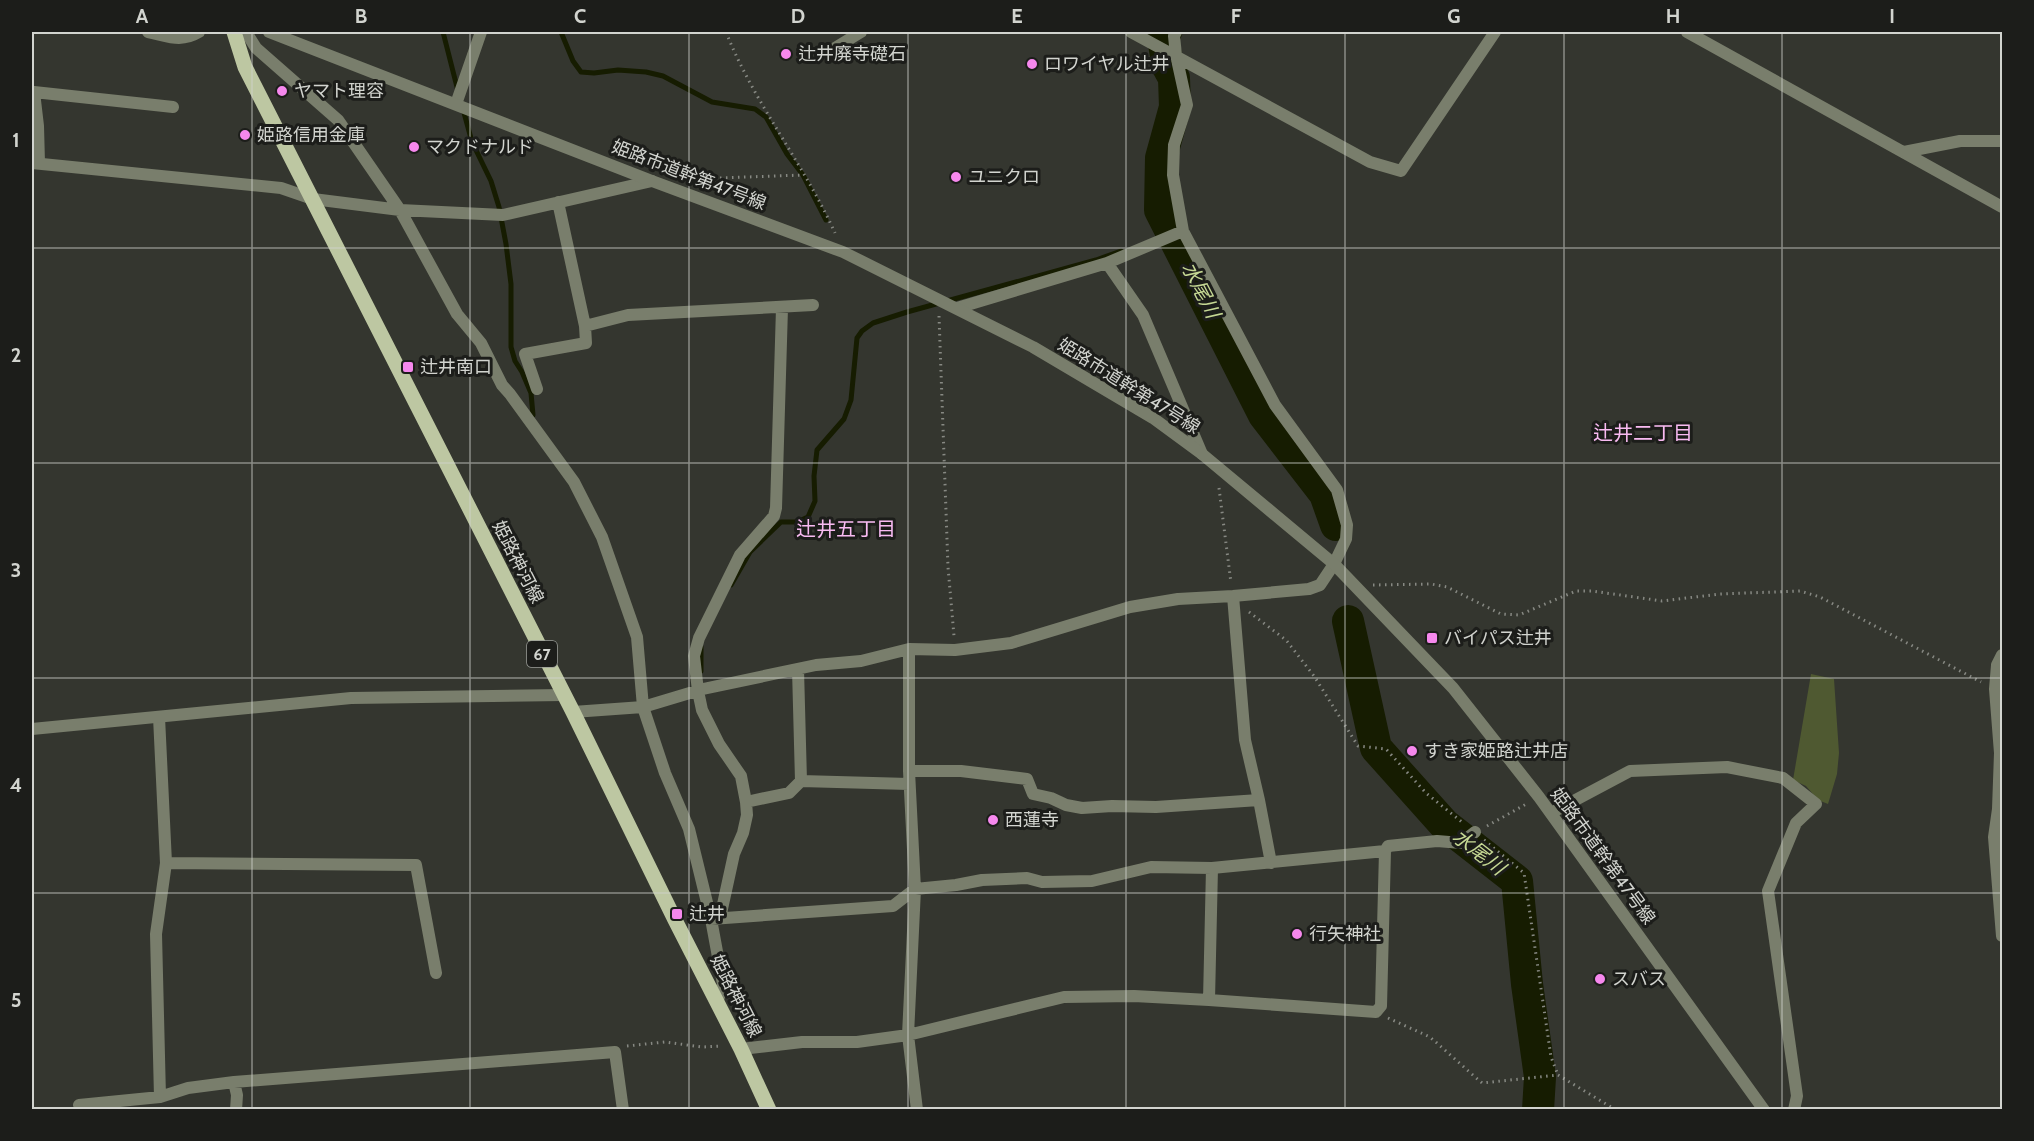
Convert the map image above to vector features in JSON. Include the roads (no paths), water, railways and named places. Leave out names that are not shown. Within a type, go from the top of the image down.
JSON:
[{"type":"main road","name":"姫路神河線","points":[[234,32],[245,66],[573,712],[741,1049],[769,1110]]},
{"type":"street","points":[[148,32],[188,39],[199,32]]},
{"type":"street","points":[[246,32],[256,48],[338,120],[400,210],[458,314],[481,343],[502,385],[574,482],[602,537],[637,637],[643,707],[665,773],[690,829],[716,918],[723,984],[717,1003]]},
{"type":"street","name":"姫路市道幹第47号線","points":[[269,32],[652,181],[843,252],[1033,347],[1153,418],[1216,465],[1334,564],[1453,688],[1551,813],[1764,1110]]},
{"type":"street","points":[[456,104],[481,32]]},
{"type":"street","points":[[830,51],[861,32]]},
{"type":"street","points":[[1131,32],[1370,162],[1401,171],[1495,32]]},
{"type":"street","points":[[573,712],[643,707],[698,691],[816,665],[861,661],[909,649],[956,650],[1011,643],[1130,608],[1178,599],[1309,589],[1320,585],[1334,564],[1346,539],[1347,525],[1337,490],[1275,405],[1183,231],[1173,175],[1174,145],[1187,105],[1176,55],[1174,36],[1176,32]]},
{"type":"street","points":[[1687,32],[2002,207]]},
{"type":"street","points":[[173,107],[34,92],[38,126],[35,163],[281,188],[313,199],[400,210],[503,215],[652,181]]},
{"type":"street","points":[[1904,152],[1960,141],[2002,141]]},
{"type":"street","points":[[537,389],[525,354],[586,343],[585,326],[558,202]]},
{"type":"street","points":[[957,308],[1107,263],[1183,231]]},
{"type":"street","points":[[1107,263],[1143,315],[1202,454]]},
{"type":"street","points":[[585,326],[628,315],[813,306]]},
{"type":"street","points":[[716,918],[734,854],[743,833],[747,815],[746,802],[741,776],[720,744],[702,710],[694,656],[699,638],[740,555],[774,516],[782,308]]},
{"type":"street","points":[[1233,596],[1245,740],[1271,863]]},
{"type":"street","points":[[909,649],[909,777],[915,889],[908,1035],[917,1110]]},
{"type":"street","points":[[2002,655],[1997,665],[1995,689],[2000,753],[2000,810],[1994,837],[2002,936]]},
{"type":"street","points":[[798,669],[801,782]]},
{"type":"street","points":[[32,729],[351,698],[563,695]]},
{"type":"street","points":[[159,717],[166,863],[156,934],[160,1097]]},
{"type":"street","points":[[1551,813],[1630,771],[1727,767],[1783,778],[1816,804],[1796,823],[1768,891],[1797,1096],[1794,1110]]},
{"type":"street","points":[[746,802],[789,793],[801,782],[909,777],[961,771],[1027,779],[1034,794],[1082,808],[1156,807],[1259,800]]},
{"type":"street","points":[[741,1049],[802,1042],[857,1042],[908,1035],[1064,997],[1134,996],[1376,1012],[1381,1006],[1385,851],[1388,846],[1437,841],[1461,843],[1474,833]]},
{"type":"street","points":[[716,918],[893,906],[915,889],[982,880],[1027,878],[1042,882],[1092,881],[1151,867],[1212,868],[1385,851]]},
{"type":"street","points":[[166,863],[416,865],[436,973]]},
{"type":"street","points":[[1209,1000],[1212,868]]},
{"type":"street","points":[[79,1105],[160,1097],[188,1088],[234,1082],[615,1052],[623,1110]]},
{"type":"street","points":[[234,1082],[237,1095],[236,1110]]},
{"type":"waterway","points":[[443,32],[458,91]]},
{"type":"waterway","points":[[561,32],[573,61],[581,72],[618,70],[646,72],[663,76],[712,102],[755,109],[766,117],[787,154],[803,175],[826,220]]},
{"type":"waterway","name":"水尾川","points":[[1166,32],[1163,38],[1168,67],[1174,78],[1175,107],[1161,158],[1160,210],[1264,415],[1325,494],[1336,525]]},
{"type":"waterway","points":[[463,109],[472,142],[491,181],[499,207],[511,284],[511,347],[515,361],[531,393],[533,415]]},
{"type":"waterway","points":[[731,585],[750,552],[781,522],[797,522],[808,517],[815,501],[814,476],[817,450],[844,419],[851,400],[857,338],[862,331],[873,323],[907,312],[1096,260],[1121,251]]},
{"type":"waterway","name":"水尾川","points":[[1348,621],[1376,748],[1444,824],[1517,881],[1527,984],[1540,1077],[1538,1110]]},
{"type":"waterway","points":[[701,647],[701,671]]},
{"type":"place","name":"辻井廃寺礎石","points":[[786,54]]},
{"type":"place","name":"ロワイヤル辻井","points":[[1032,64]]},
{"type":"place","name":"ヤマト理容","points":[[282,91]]},
{"type":"place","name":"姫路信用金庫","points":[[245,135]]},
{"type":"place","name":"マクドナルド","points":[[414,147]]},
{"type":"place","name":"ユニクロ","points":[[956,177]]},
{"type":"place","name":"辻井南口","points":[[408,367]]},
{"type":"place","name":"バイパス辻井","points":[[1432,638]]},
{"type":"place","name":"すき家姫路辻井店","points":[[1412,751]]},
{"type":"place","name":"西蓮寺","points":[[993,820]]},
{"type":"place","name":"辻井","points":[[677,914]]},
{"type":"place","name":"行矢神社","points":[[1297,934]]},
{"type":"place","name":"スバス","points":[[1600,979]]},
{"type":"district","name":"辻井二丁目","points":[[1643,433]]},
{"type":"district","name":"辻井五丁目","points":[[846,529]]}]
